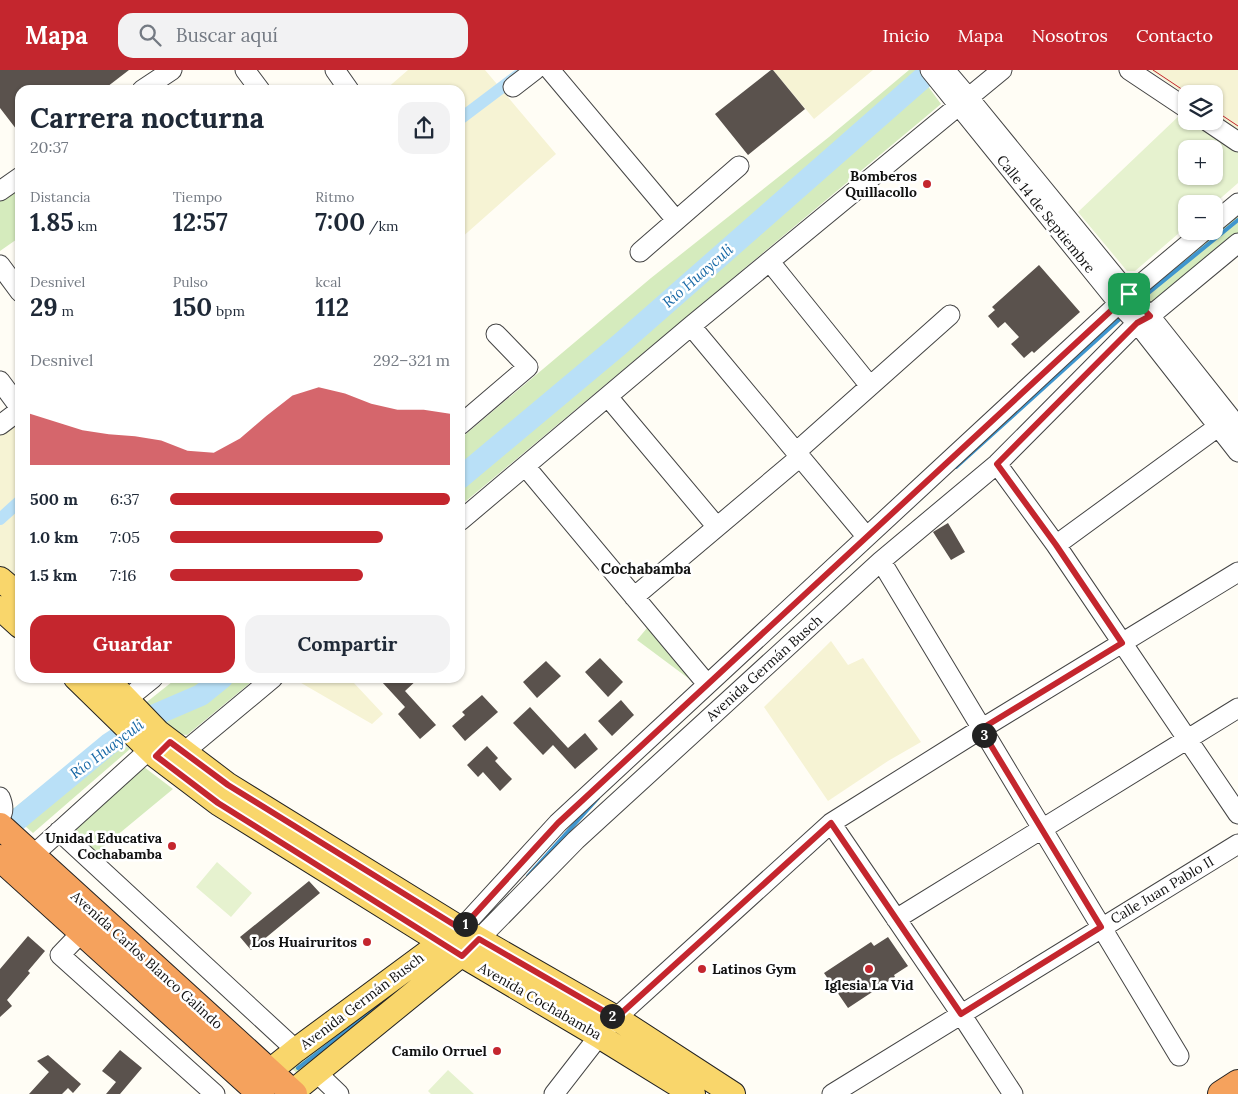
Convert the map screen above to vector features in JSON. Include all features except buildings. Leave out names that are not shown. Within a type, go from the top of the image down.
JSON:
[{"type":"highway","name":"Avenida Carlos Blanco Galindo","points":[[3,826],[256,1086]]},
{"type":"highway","name":"Avenida Carlos Blanco Galindo","points":[[2,865],[82,932],[256,1086],[292,1093]]},
{"type":"highway","points":[[1221,1094],[1238,1083]]},
{"type":"main road","points":[[0,579],[15,592]]},
{"type":"main road","points":[[0,608],[15,622]]},
{"type":"main road","name":"Avenida Cochabamba","points":[[83,683],[148,733],[228,785],[470,934],[616,1018],[733,1094]]},
{"type":"main road","name":"Avenida Cochabamba","points":[[110,683],[148,733],[218,803],[462,956],[600,1036],[693,1094]]},
{"type":"main road","name":"Avenida Germán Busch","points":[[256,1086],[296,1050],[440,942],[470,934]]},
{"type":"main road","name":"Avenida Germán Busch","points":[[292,1093],[462,956],[470,934]]},
{"type":"street","points":[[154,85],[172,70]]},
{"type":"street","points":[[245,70],[256,85]]},
{"type":"street","points":[[335,70],[346,85]]},
{"type":"street","points":[[513,87],[535,70]]},
{"type":"street","points":[[550,70],[676,220]]},
{"type":"street","points":[[465,517],[691,326],[1002,70]]},
{"type":"street","points":[[1129,70],[1178,103]]},
{"type":"street","name":"Calle 14 de Septiembre","points":[[937,72],[1124,299],[1232,423],[1238,452]]},
{"type":"street","points":[[1220,130],[1238,142]]},
{"type":"street","points":[[640,252],[739,166]]},
{"type":"street","points":[[1223,216],[1238,203]]},
{"type":"street","name":"Avenida Germán Busch","points":[[470,934],[558,823],[1124,299],[1193,240]]},
{"type":"street","name":"Avenida Germán Busch","points":[[470,934],[576,840],[881,561],[997,464],[1143,320],[1238,243]]},
{"type":"street","points":[[770,262],[870,386]]},
{"type":"street","points":[[0,265],[15,285]]},
{"type":"street","points":[[634,596],[717,527],[950,314]]},
{"type":"street","points":[[691,326],[866,536]]},
{"type":"street","points":[[465,421],[528,367],[496,334]]},
{"type":"street","points":[[0,381],[15,402]]},
{"type":"street","points":[[608,396],[717,527]]},
{"type":"street","points":[[0,425],[15,413]]},
{"type":"street","points":[[1056,545],[1232,423]]},
{"type":"street","points":[[997,464],[1056,545],[1238,814]]},
{"type":"street","points":[[525,466],[707,684]]},
{"type":"street","points":[[881,561],[1179,1056]]},
{"type":"street","points":[[554,1094],[616,1018],[831,823],[1238,572]]},
{"type":"street","points":[[148,733],[153,683]]},
{"type":"street","points":[[33,855],[59,831],[148,733],[262,683]]},
{"type":"street","points":[[896,919],[1238,708]]},
{"type":"street","points":[[0,797],[3,804],[3,826]]},
{"type":"street","points":[[831,823],[1013,1094]]},
{"type":"street","points":[[59,831],[296,1050]]},
{"type":"street","name":"Calle Juan Pablo II","points":[[832,1094],[1238,844]]},
{"type":"street","points":[[82,932],[60,955],[215,1094]]},
{"type":"street","points":[[316,1072],[339,1094]]},
{"type":"shaded area","points":[[408,70],[485,70],[556,154],[465,235],[465,85],[391,85]]},
{"type":"shaded area","points":[[773,70],[873,70],[814,119]]},
{"type":"shaded area","points":[[1150,70],[1238,70],[1238,132],[1223,121],[1223,85],[1178,85],[1178,89]]},
{"type":"shaded area","points":[[15,423],[15,579],[0,567],[0,435]]},
{"type":"shaded area","points":[[831,641],[848,665],[863,658],[921,742],[888,761],[828,801],[764,707]]},
{"type":"shaded area","points":[[301,683],[354,683],[383,714],[372,724]]},
{"type":"green space","points":[[909,70],[916,70],[941,104],[465,502],[465,435],[651,278],[829,137]]},
{"type":"green space","points":[[1178,117],[1178,130],[1209,130],[1238,149],[1238,183],[1223,196],[1178,195],[1178,234],[1135,271],[1127,271],[1078,212]]},
{"type":"green space","points":[[15,190],[15,240],[0,251],[0,201]]},
{"type":"green space","points":[[1238,212],[1238,235],[1150,308],[1138,294],[1204,240],[1223,240],[1223,224]]},
{"type":"green space","points":[[652,622],[692,681],[637,640]]},
{"type":"green space","points":[[171,683],[250,683],[187,735],[170,733],[143,705]]},
{"type":"green space","points":[[110,734],[130,749],[33,833],[9,812]]},
{"type":"green space","points":[[144,767],[173,789],[98,851],[99,860],[67,831]]},
{"type":"green space","points":[[217,862],[252,893],[231,917],[196,887]]},
{"type":"green space","points":[[437,951],[448,958],[299,1075],[290,1067]]},
{"type":"green space","points":[[448,1070],[474,1094],[431,1094],[428,1091]]},
{"type":"waterway","name":"Río Huayculi","points":[[465,474],[619,345],[932,70]]},
{"type":"waterway","points":[[465,115],[517,76]]},
{"type":"waterway","points":[[1146,295],[1238,220]]},
{"type":"waterway","points":[[956,467],[1123,316]]},
{"type":"waterway","points":[[0,519],[15,506]]},
{"type":"waterway","name":"Río Huayculi","points":[[0,834],[109,744],[150,717],[201,695],[216,683]]},
{"type":"waterway","points":[[528,876],[598,798]]},
{"type":"waterway","points":[[298,1068],[405,986]]},
{"type":"tram line","points":[[1153,70],[1178,87]]},
{"type":"tram line","points":[[1223,116],[1238,126]]},
{"type":"place","name":"Bomberos Quillacollo","points":[[927,184]]},
{"type":"place","name":"Unidad Educativa Cochabamba","points":[[172,846]]},
{"type":"place","name":"Los Huairuritos","points":[[367,942]]},
{"type":"place","name":"Latinos Gym","points":[[702,969]]},
{"type":"place","name":"Iglesia La Vid","points":[[869,969]]},
{"type":"place","name":"Camilo Orruel","points":[[497,1051]]},
{"type":"district","name":"Cochabamba","points":[[646,569]]},
{"type":"route","points":[[1129,294],[1150,316],[1137,323],[997,464],[1056,545],[1122,643],[981,729],[1101,927],[961,1014],[831,823],[616,1018],[479,939],[462,956],[218,803],[156,756],[170,742],[228,785],[461,929],[558,823],[1129,294]]}]
